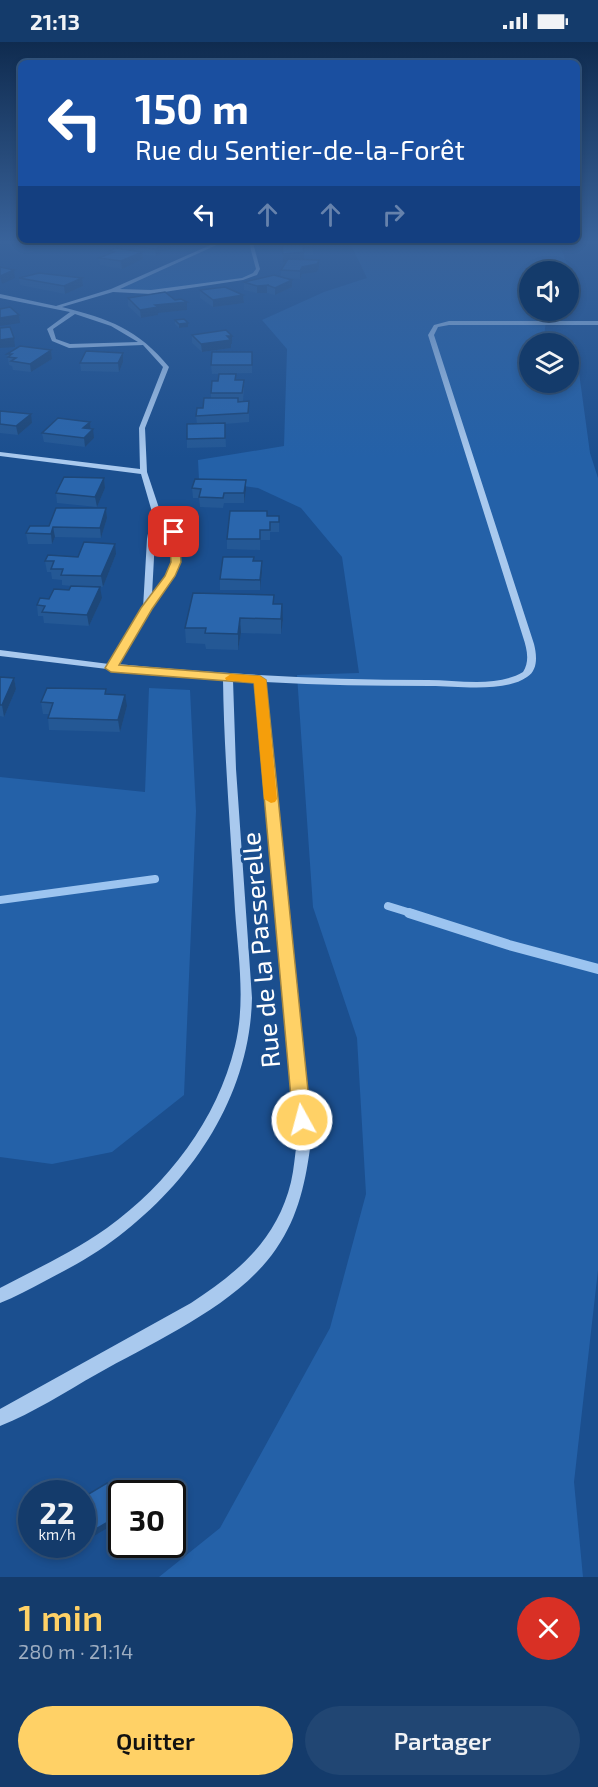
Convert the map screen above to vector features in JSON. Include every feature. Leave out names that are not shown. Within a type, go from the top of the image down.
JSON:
[{"type":"street","points":[[71,315],[50,329],[54,340],[69,346],[144,344]]},
{"type":"street","points":[[78,315],[122,329],[144,344],[166,367],[142,428],[144,472],[156,512],[174,532],[176,562],[170,576],[147,608],[111,668]]},
{"type":"street","points":[[0,653],[111,668],[228,678],[355,684],[485,683],[511,681],[526,674],[531,663],[524,626],[431,335],[436,326],[449,323],[598,323]]},
{"type":"street","points":[[0,454],[144,472]]},
{"type":"street","points":[[147,608],[151,539],[156,512]]},
{"type":"street","name":"Rue de la Passerelle","points":[[0,1296],[89,1247],[134,1215],[154,1197],[191,1152],[230,1086],[242,1043],[246,990],[228,678]]},
{"type":"street","name":"Rue de la Passerelle","points":[[0,1418],[210,1302],[241,1278],[270,1245],[292,1202],[300,1179],[304,1142],[260,680]]},
{"type":"shaded area","points":[[274,315],[519,315],[519,321],[546,321],[544,333],[519,333],[519,393],[579,393],[579,372],[590,453],[598,478],[598,1270],[574,1482],[583,1577],[159,1577],[183,1558],[186,1558],[186,1555],[220,1528],[330,1328],[366,1194],[357,1038],[313,907],[297,675],[359,673],[342,557],[301,508],[258,488],[199,480],[198,460],[284,446],[287,349],[262,320]]},
{"type":"shaded area","points":[[149,688],[190,690],[196,811],[184,1095],[112,1152],[52,1164],[0,1157],[0,777],[145,792]]},
{"type":"building","points":[[0,315],[19,315],[0,318]]},
{"type":"building","points":[[184,319],[188,323],[179,324],[175,320]]},
{"type":"building","points":[[10,327],[14,338],[0,340],[0,328]]},
{"type":"building","points":[[226,330],[232,336],[227,336],[231,340],[201,344],[192,335]]},
{"type":"building","points":[[20,346],[51,350],[30,364],[11,361],[16,358],[8,357],[12,354],[7,354]]},
{"type":"building","points":[[86,351],[123,353],[118,363],[80,363]]},
{"type":"building","points":[[212,352],[252,352],[252,365],[211,365]]},
{"type":"building","points":[[219,374],[236,374],[235,380],[244,380],[242,393],[211,393],[212,381],[218,381]]},
{"type":"building","points":[[204,398],[238,398],[238,402],[249,401],[248,413],[196,416],[197,408],[203,408]]},
{"type":"building","points":[[0,411],[31,414],[16,426],[0,424]]},
{"type":"building","points":[[58,418],[90,422],[83,428],[93,429],[84,438],[42,433]]},
{"type":"building","points":[[225,423],[225,438],[187,439],[187,424]]},
{"type":"building","points":[[64,477],[104,478],[95,497],[56,493]]},
{"type":"building","points":[[195,479],[246,480],[244,493],[224,493],[223,498],[199,497],[201,489],[192,488]]},
{"type":"building","points":[[56,508],[106,508],[100,528],[53,527],[51,534],[26,533],[30,526],[49,526]]},
{"type":"building","points":[[230,511],[267,511],[267,516],[279,516],[279,522],[270,522],[270,530],[260,530],[260,539],[227,539]]},
{"type":"building","points":[[84,542],[115,544],[101,576],[61,575],[63,569],[51,569],[54,561],[45,561],[48,555],[78,557]]},
{"type":"building","points":[[223,557],[254,557],[253,561],[262,561],[260,580],[220,579]]},
{"type":"building","points":[[71,586],[100,587],[87,615],[42,612],[45,606],[37,605],[40,598],[49,599],[54,589],[69,590]]},
{"type":"building","points":[[193,593],[274,595],[273,604],[282,604],[281,619],[240,618],[238,634],[205,633],[206,628],[185,628]]},
{"type":"building","points":[[0,677],[14,678],[2,705],[0,705]]},
{"type":"building","points":[[47,688],[106,689],[105,694],[125,695],[118,720],[48,718],[53,703],[41,702]]},
{"type":"building","points":[[107,1483],[108,1522],[96,1529],[96,1490]]},
{"type":"waterway","points":[[0,900],[155,879]]},
{"type":"waterway","points":[[388,906],[414,914]]},
{"type":"waterway","points":[[409,913],[509,945],[598,969]]},
{"type":"slow traffic","points":[[231,678],[260,680],[271,799]]},
{"type":"route","points":[[174,532],[176,562],[170,576],[147,608],[111,668],[260,680],[302,1120]]}]
